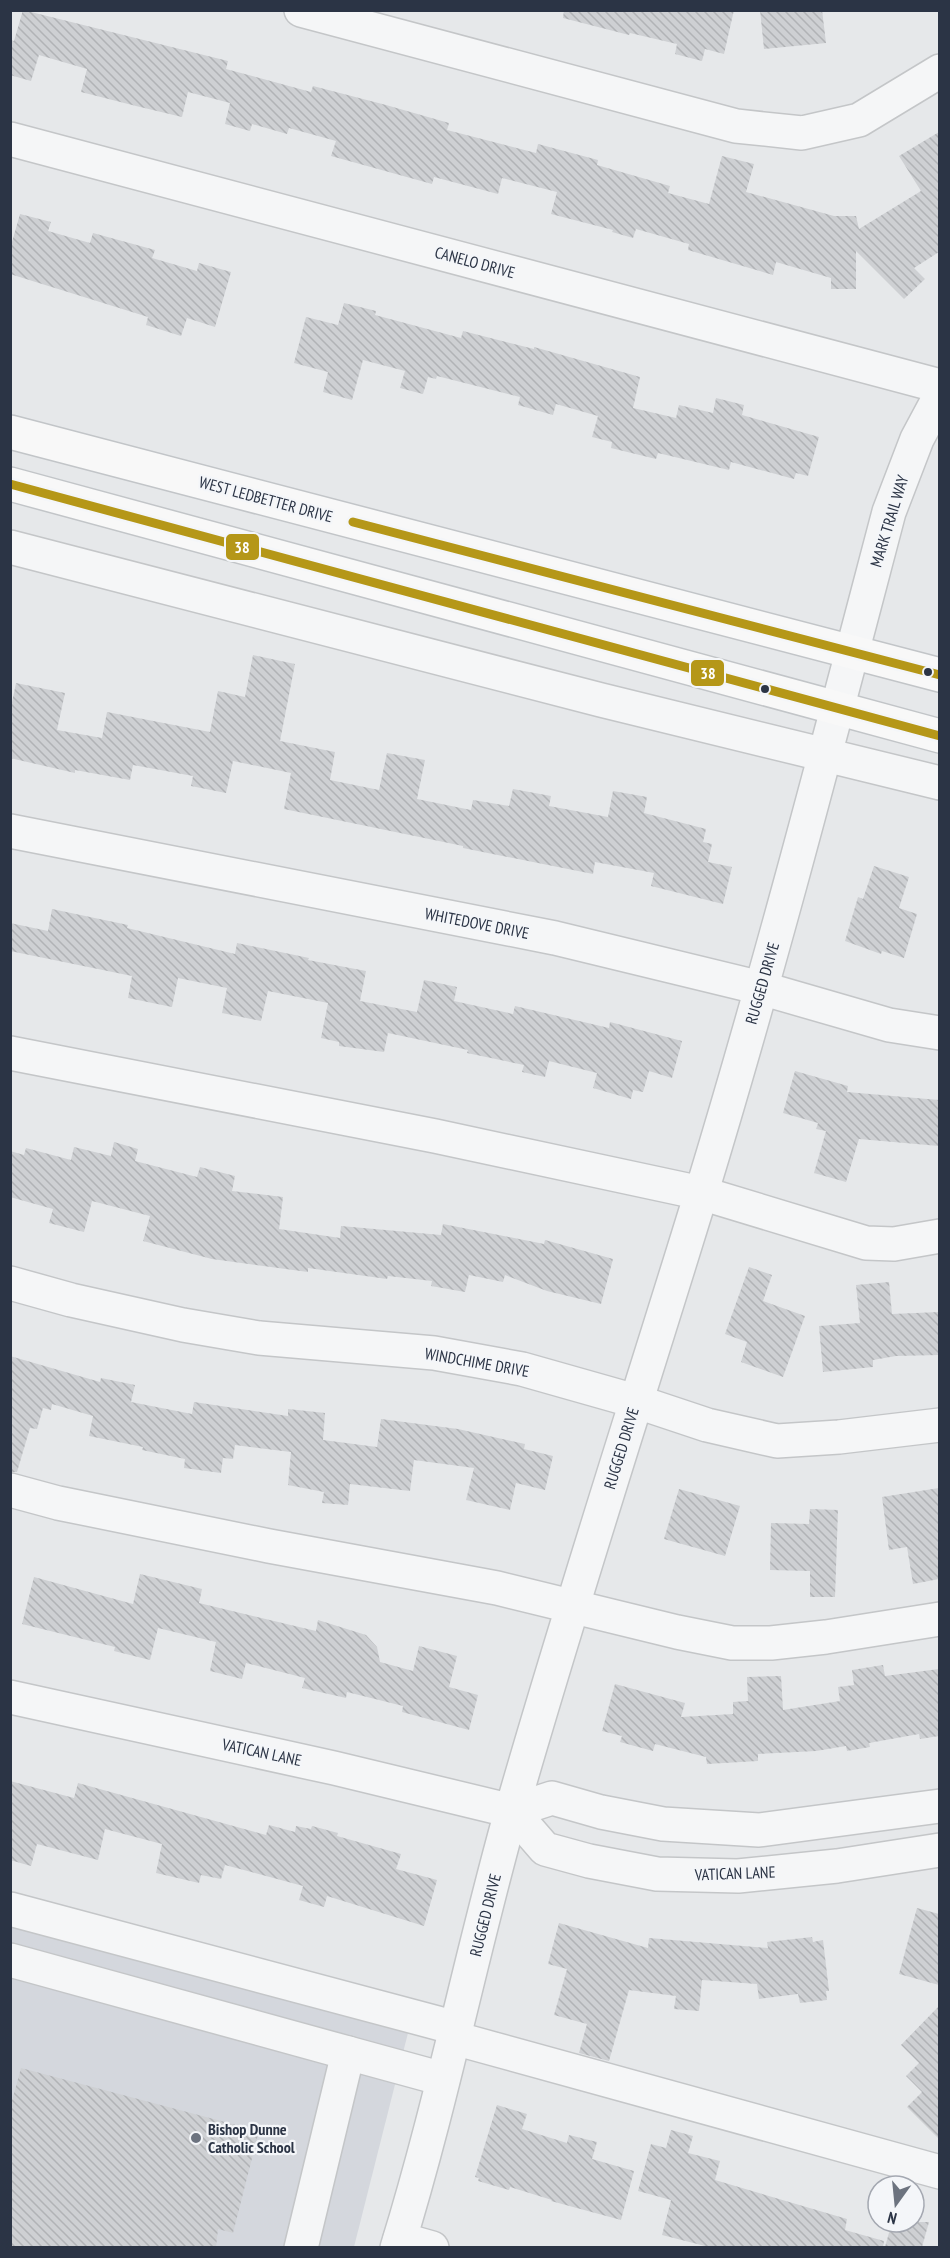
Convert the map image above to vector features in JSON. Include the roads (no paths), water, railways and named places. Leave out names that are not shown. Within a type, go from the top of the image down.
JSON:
[{"type":"main road","name":"WEST LEDBETTER DRIVE","points":[[21,435],[939,675]]},
{"type":"main road","points":[[21,435],[15,485],[939,736]]},
{"type":"street","points":[[301,10],[736,126],[802,133],[859,120],[939,71]]},
{"type":"street","name":"CANELO DRIVE","points":[[10,139],[939,386]]},
{"type":"street","name":"MARK TRAIL WAY","points":[[852,651],[889,512],[917,439],[939,396]]},
{"type":"street","points":[[10,547],[601,700],[939,783]]},
{"type":"street","name":"RUGGED DRIVE","points":[[399,2243],[512,1812],[635,1401],[701,1193],[761,988],[852,651]]},
{"type":"street","name":"WHITEDOVE DRIVE","points":[[10,831],[555,938],[761,988],[889,1025],[939,1033]]},
{"type":"street","points":[[10,1053],[435,1136],[701,1193],[866,1243],[894,1244],[939,1236]]},
{"type":"street","name":"WINDCHIME DRIVE","points":[[10,1283],[71,1300],[259,1338],[434,1353],[511,1367],[635,1401],[707,1425],[777,1441],[839,1437],[939,1425]]},
{"type":"street","points":[[10,1490],[58,1503],[269,1546],[497,1588],[677,1632],[732,1643],[771,1643],[826,1637],[939,1620]]},
{"type":"street","name":"VATICAN LANE","points":[[10,1697],[334,1768],[512,1812],[545,1849],[589,1861],[657,1874],[738,1876],[837,1866],[939,1850]]},
{"type":"street","points":[[512,1812],[552,1798],[601,1812],[663,1824],[759,1830],[939,1806]]},
{"type":"street","points":[[10,1909],[455,2033],[939,2172]]},
{"type":"street","points":[[10,1960],[443,2079]]},
{"type":"street","points":[[301,2247],[348,2053]]},
{"type":"street","points":[[399,2243],[432,2247]]},
{"type":"place","name":"Bishop Dunne Catholic School","points":[[196,2138]]}]
